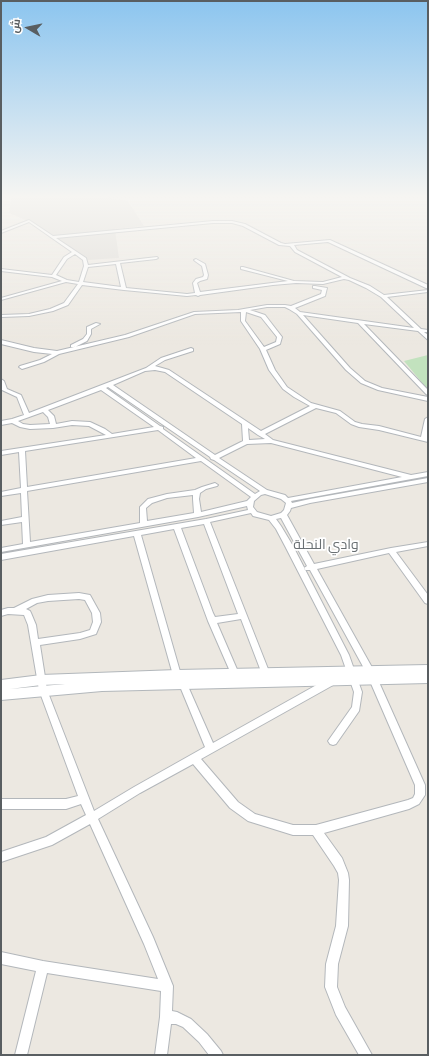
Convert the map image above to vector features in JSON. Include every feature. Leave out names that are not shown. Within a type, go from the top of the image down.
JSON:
[{"type":"main road","points":[[372,676],[428,670]]},
{"type":"main road","points":[[1,685],[102,686],[235,674],[428,678]]},
{"type":"main road","points":[[180,679],[332,681],[352,676]]},
{"type":"main road","points":[[1,695],[42,685]]},
{"type":"street","points":[[1,316],[29,315],[62,307],[66,304],[81,283],[86,266],[85,259],[67,246]]},
{"type":"street","points":[[292,246],[296,251],[383,296],[428,338]]},
{"type":"street","points":[[340,246],[428,287]]},
{"type":"street","points":[[53,276],[65,258],[75,252]]},
{"type":"street","points":[[86,266],[156,258]]},
{"type":"street","points":[[196,260],[204,265],[206,275],[205,278],[198,280],[195,283],[198,294]]},
{"type":"street","points":[[118,262],[124,289]]},
{"type":"street","points":[[243,268],[296,282]]},
{"type":"street","points":[[1,270],[53,276],[66,281],[168,294],[198,294],[296,282],[323,283],[344,278],[350,279]]},
{"type":"street","points":[[1,299],[66,281]]},
{"type":"street","points":[[22,366],[42,361],[56,353],[127,336],[194,313],[244,310],[267,306],[291,308],[318,297],[325,291],[323,288],[308,286],[304,282]]},
{"type":"street","points":[[383,296],[428,291]]},
{"type":"street","points":[[291,308],[299,313],[348,369],[363,382],[380,389],[428,399]]},
{"type":"street","points":[[244,310],[243,321],[262,349],[272,370],[285,388],[305,402],[338,412],[353,423],[361,426],[378,428],[426,439],[428,419]]},
{"type":"street","points":[[244,310],[263,316],[280,337],[278,343],[262,349]]},
{"type":"street","points":[[299,313],[428,331]]},
{"type":"street","points":[[358,321],[396,358],[428,393]]},
{"type":"street","points":[[64,351],[85,340],[91,327],[98,324]]},
{"type":"street","points":[[1,342],[34,350],[56,353]]},
{"type":"street","points":[[1,423],[13,421],[102,388],[149,368],[163,359],[191,350]]},
{"type":"street","points":[[149,368],[167,371],[245,425],[271,441]]},
{"type":"street","points":[[1,381],[5,390],[19,396],[27,416]]},
{"type":"street","points":[[109,385],[213,458],[265,492],[278,494],[288,503],[310,501],[427,482]]},
{"type":"street","points":[[102,388],[254,496]]},
{"type":"street","points":[[260,434],[315,406]]},
{"type":"street","points":[[44,410],[51,416],[53,426]]},
{"type":"street","points":[[13,421],[22,426],[30,427],[90,424],[103,430],[110,436]]},
{"type":"street","points":[[245,425],[246,442]]},
{"type":"street","points":[[1,453],[167,426]]},
{"type":"street","points":[[213,458],[246,442],[271,441],[411,477]]},
{"type":"street","points":[[22,450],[27,545]]},
{"type":"street","points":[[1,494],[201,459]]},
{"type":"street","points":[[288,503],[428,474]]},
{"type":"street","points":[[144,524],[143,507],[150,501],[161,497],[197,492],[215,485]]},
{"type":"street","points":[[197,492],[196,499],[198,515]]},
{"type":"street","points":[[1,550],[198,515],[249,503],[254,496],[265,492]]},
{"type":"street","points":[[249,503],[252,511],[260,516],[271,518],[283,515],[287,511],[288,503]]},
{"type":"street","points":[[227,508],[230,516]]},
{"type":"street","points":[[1,557],[177,527],[252,511]]},
{"type":"street","points":[[195,759],[234,804],[252,818],[293,830],[316,830],[416,802],[420,795],[416,776],[372,676],[283,515]]},
{"type":"street","points":[[271,518],[279,528],[302,569],[334,632],[358,692],[356,708],[333,741]]},
{"type":"street","points":[[1,523],[26,519]]},
{"type":"street","points":[[206,521],[266,674]]},
{"type":"street","points":[[177,527],[212,621],[235,674]]},
{"type":"street","points":[[137,534],[180,679],[211,749]]},
{"type":"street","points":[[302,569],[391,550],[428,544]]},
{"type":"street","points":[[391,550],[428,601]]},
{"type":"street","points":[[1,613],[17,610],[35,601],[48,598],[79,596],[87,597],[96,613],[97,622],[93,632],[80,636],[35,643]]},
{"type":"street","points":[[17,610],[27,613],[32,625],[42,685],[84,799],[149,940],[167,986],[166,1017],[161,1055]]},
{"type":"street","points":[[212,621],[243,616]]},
{"type":"street","points":[[1,857],[48,841],[332,681]]},
{"type":"street","points":[[1,804],[66,804],[84,799]]},
{"type":"street","points":[[316,830],[338,862],[343,873],[344,880],[342,926],[332,964],[331,987],[340,1011],[366,1055]]},
{"type":"street","points":[[1,958],[43,967],[167,986]]},
{"type":"street","points":[[21,1055],[43,967]]},
{"type":"street","points":[[166,1017],[177,1018],[187,1023],[203,1038],[217,1055]]},
{"type":"shaded area","points":[[67,246],[117,246],[119,258],[88,260]]},
{"type":"green space","points":[[428,355],[428,390],[404,361]]},
{"type":"district","name":"وادي النحلة","points":[[326,545]]}]
